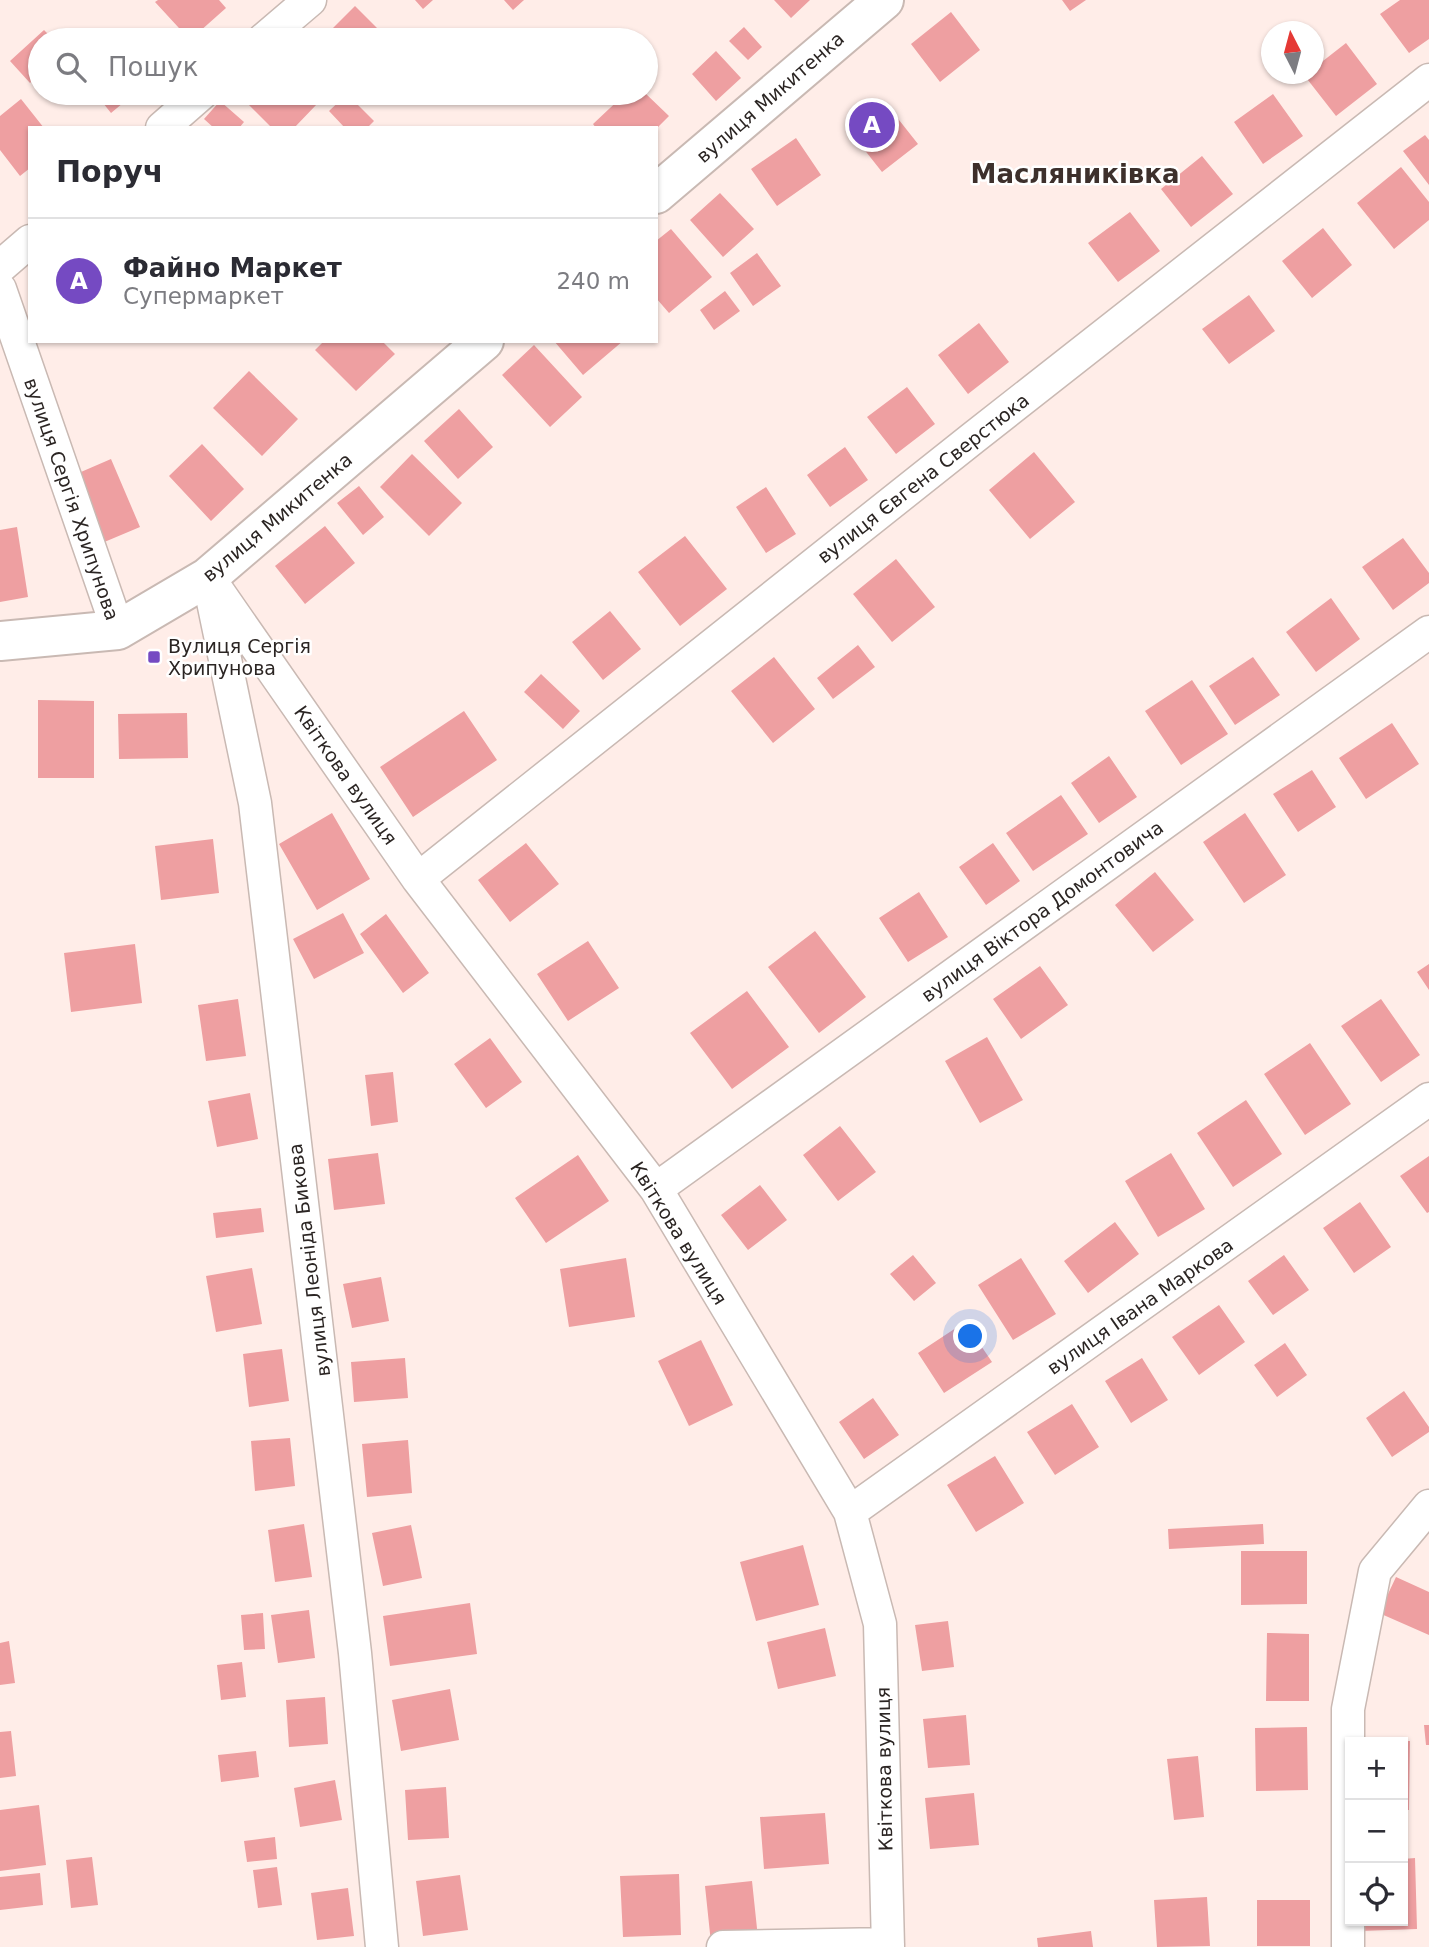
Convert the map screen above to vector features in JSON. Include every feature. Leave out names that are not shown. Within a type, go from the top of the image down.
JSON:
[{"type":"street","points":[[277,28],[310,0]]},
{"type":"street","name":"вулиця Микитенка","points":[[658,192],[884,0]]},
{"type":"street","name":"вулиця Євгена Сверстюка","points":[[418,879],[972,438],[1429,80]]},
{"type":"street","points":[[164,126],[188,105]]},
{"type":"street","points":[[0,267],[28,243]]},
{"type":"street","name":"вулиця Сергія Хрипунова","points":[[0,289],[118,630]]},
{"type":"street","name":"вулиця Микитенка","points":[[0,641],[118,630],[208,577],[482,343]]},
{"type":"street","name":"Квіткова вулиця","points":[[208,577],[418,879],[656,1189],[850,1512],[880,1624],[888,1945]]},
{"type":"street","name":"вулиця Леоніда Бикова","points":[[208,577],[257,817],[355,1653],[382,1947]]},
{"type":"street","name":"вулиця Віктора Домонтовича","points":[[656,1189],[1429,632]]},
{"type":"street","name":"вулиця Івана Маркова","points":[[850,1512],[1429,1099]]},
{"type":"street","points":[[1348,1947],[1348,1709],[1375,1571],[1429,1506]]},
{"type":"street","points":[[723,1947],[888,1945]]},
{"type":"building","points":[[219,0],[226,8],[204,28],[179,28],[155,2]]},
{"type":"building","points":[[415,0],[433,0],[423,9]]},
{"type":"building","points":[[504,0],[524,0],[513,10]]},
{"type":"building","points":[[774,0],[810,0],[791,18]]},
{"type":"building","points":[[1062,0],[1086,0],[1070,11]]},
{"type":"building","points":[[1400,0],[1429,0],[1429,39],[1409,53],[1380,14]]},
{"type":"building","points":[[355,6],[377,28],[333,28]]},
{"type":"building","points":[[951,12],[980,50],[940,82],[911,44]]},
{"type":"building","points":[[744,27],[762,47],[748,60],[729,41]]},
{"type":"building","points":[[1346,43],[1377,84],[1336,116],[1311,84],[1324,84],[1324,60]]},
{"type":"building","points":[[28,45],[28,81],[10,61]]},
{"type":"building","points":[[716,51],[741,78],[716,101],[692,74]]},
{"type":"building","points":[[1273,94],[1303,136],[1263,164],[1234,122]]},
{"type":"building","points":[[21,99],[42,126],[28,126],[28,170],[20,176],[0,150],[0,116]]},
{"type":"building","points":[[884,101],[918,144],[882,172],[848,129]]},
{"type":"building","points":[[105,105],[121,105],[111,113]]},
{"type":"building","points":[[216,105],[225,105],[244,122],[241,126],[212,126],[204,119]]},
{"type":"building","points":[[249,105],[316,105],[296,126],[270,126]]},
{"type":"building","points":[[335,105],[358,105],[374,121],[369,126],[343,126],[329,111]]},
{"type":"building","points":[[613,105],[658,105],[669,116],[658,127],[593,124]]},
{"type":"building","points":[[1425,135],[1429,140],[1429,185],[1403,151]]},
{"type":"building","points":[[796,138],[821,175],[777,206],[751,169]]},
{"type":"building","points":[[1202,156],[1233,194],[1191,227],[1161,189]]},
{"type":"building","points":[[1401,167],[1429,202],[1429,220],[1394,249],[1357,203]]},
{"type":"building","points":[[720,193],[754,229],[723,257],[690,220]]},
{"type":"building","points":[[1130,212],[1160,251],[1118,282],[1088,243]]},
{"type":"building","points":[[1323,228],[1352,265],[1312,298],[1282,261]]},
{"type":"building","points":[[671,229],[712,277],[669,313],[658,300],[658,239]]},
{"type":"building","points":[[757,253],[781,286],[753,306],[730,273]]},
{"type":"building","points":[[725,291],[740,311],[714,330],[700,310]]},
{"type":"building","points":[[1249,295],[1275,331],[1229,364],[1202,329]]},
{"type":"building","points":[[979,323],[1009,362],[968,394],[938,355]]},
{"type":"building","points":[[322,343],[384,343],[395,354],[356,391],[315,350]]},
{"type":"building","points":[[556,343],[621,343],[583,375]]},
{"type":"building","points":[[534,345],[582,397],[550,427],[502,375]]},
{"type":"building","points":[[249,371],[298,419],[262,456],[213,408]]},
{"type":"building","points":[[907,387],[935,424],[896,454],[867,417]]},
{"type":"building","points":[[459,409],[493,447],[458,479],[424,441]]},
{"type":"building","points":[[202,444],[244,489],[211,521],[169,476]]},
{"type":"building","points":[[845,447],[868,480],[830,507],[807,475]]},
{"type":"building","points":[[1034,452],[1075,502],[1030,539],[989,490]]},
{"type":"building","points":[[412,454],[462,503],[429,536],[380,487]]},
{"type":"building","points":[[111,459],[140,527],[102,543],[74,475]]},
{"type":"building","points":[[359,486],[384,517],[363,535],[337,503]]},
{"type":"building","points":[[766,487],[796,534],[766,553],[736,507]]},
{"type":"building","points":[[325,526],[355,563],[305,604],[275,566]]},
{"type":"building","points":[[17,527],[28,597],[0,602],[0,530]]},
{"type":"building","points":[[685,536],[727,589],[680,626],[638,572]]},
{"type":"building","points":[[1403,538],[1429,573],[1429,583],[1393,610],[1362,567]]},
{"type":"building","points":[[896,559],[935,607],[892,642],[853,594]]},
{"type":"building","points":[[1331,598],[1360,639],[1316,672],[1286,632]]},
{"type":"building","points":[[610,611],[641,649],[603,680],[572,642]]},
{"type":"building","points":[[858,645],[875,667],[833,699],[817,678]]},
{"type":"building","points":[[774,657],[815,709],[773,743],[731,691]]},
{"type":"building","points":[[1253,657],[1280,695],[1235,725],[1209,686]]},
{"type":"building","points":[[541,674],[580,711],[563,729],[524,692]]},
{"type":"building","points":[[1192,680],[1228,734],[1181,765],[1145,711]]},
{"type":"building","points":[[38,700],[94,701],[94,778],[38,778]]},
{"type":"building","points":[[464,711],[497,760],[413,817],[380,767]]},
{"type":"building","points":[[187,713],[188,758],[119,759],[118,714]]},
{"type":"building","points":[[1392,723],[1419,764],[1366,799],[1339,758]]},
{"type":"building","points":[[1109,756],[1137,797],[1099,823],[1071,783]]},
{"type":"building","points":[[1312,770],[1336,807],[1298,832],[1273,794]]},
{"type":"building","points":[[1061,795],[1088,834],[1033,871],[1006,833]]},
{"type":"building","points":[[332,813],[370,879],[317,910],[279,844]]},
{"type":"building","points":[[1245,813],[1286,875],[1244,903],[1203,842]]},
{"type":"building","points":[[213,839],[219,893],[161,900],[155,846]]},
{"type":"building","points":[[526,843],[559,884],[510,922],[478,880]]},
{"type":"building","points":[[993,843],[1020,881],[986,905],[959,867]]},
{"type":"building","points":[[1155,872],[1194,920],[1153,952],[1115,905]]},
{"type":"building","points":[[919,892],[948,937],[908,962],[879,918]]},
{"type":"building","points":[[343,913],[364,953],[314,979],[293,939]]},
{"type":"building","points":[[386,914],[429,973],[403,993],[360,934]]},
{"type":"building","points":[[815,931],[866,997],[819,1033],[768,967]]},
{"type":"building","points":[[588,941],[619,988],[568,1021],[537,974]]},
{"type":"building","points":[[135,944],[142,1003],[71,1012],[64,953]]},
{"type":"building","points":[[1429,964],[1429,990],[1417,972]]},
{"type":"building","points":[[1040,966],[1068,1005],[1021,1039],[993,999]]},
{"type":"building","points":[[747,991],[789,1047],[732,1089],[690,1033]]},
{"type":"building","points":[[238,999],[246,1056],[206,1061],[198,1005]]},
{"type":"building","points":[[1381,999],[1420,1055],[1381,1082],[1341,1026]]},
{"type":"building","points":[[987,1037],[1023,1100],[980,1123],[945,1061]]},
{"type":"building","points":[[490,1038],[522,1082],[486,1108],[454,1064]]},
{"type":"building","points":[[1310,1043],[1351,1104],[1305,1135],[1264,1074]]},
{"type":"building","points":[[393,1072],[398,1122],[371,1126],[365,1075]]},
{"type":"building","points":[[250,1093],[258,1139],[217,1147],[208,1101]]},
{"type":"building","points":[[1246,1100],[1282,1154],[1233,1187],[1197,1133]]},
{"type":"building","points":[[840,1126],[876,1172],[838,1201],[803,1155]]},
{"type":"building","points":[[378,1153],[385,1204],[334,1210],[328,1159]]},
{"type":"building","points":[[1171,1153],[1205,1209],[1158,1237],[1125,1181]]},
{"type":"building","points":[[578,1155],[609,1201],[546,1243],[515,1198]]},
{"type":"building","points":[[1429,1156],[1429,1212],[1427,1213],[1400,1176]]},
{"type":"building","points":[[760,1185],[787,1220],[748,1250],[721,1215]]},
{"type":"building","points":[[1360,1202],[1391,1247],[1354,1273],[1323,1228]]},
{"type":"building","points":[[261,1208],[264,1232],[216,1238],[213,1213]]},
{"type":"building","points":[[1115,1222],[1139,1254],[1088,1293],[1064,1261]]},
{"type":"building","points":[[913,1255],[936,1283],[914,1301],[890,1274]]},
{"type":"building","points":[[1284,1255],[1309,1290],[1273,1315],[1248,1281]]},
{"type":"building","points":[[626,1258],[635,1317],[569,1327],[560,1269]]},
{"type":"building","points":[[1021,1258],[1056,1314],[1013,1340],[978,1285]]},
{"type":"building","points":[[252,1268],[262,1324],[216,1332],[206,1276]]},
{"type":"building","points":[[381,1277],[389,1321],[352,1328],[343,1284]]},
{"type":"building","points":[[1219,1305],[1245,1342],[1199,1375],[1172,1337]]},
{"type":"building","points":[[965,1322],[992,1362],[944,1393],[918,1353]]},
{"type":"building","points":[[701,1340],[733,1405],[689,1426],[658,1361]]},
{"type":"building","points":[[1285,1343],[1307,1375],[1277,1397],[1254,1365]]},
{"type":"building","points":[[282,1349],[289,1401],[249,1407],[243,1354]]},
{"type":"building","points":[[405,1358],[408,1398],[354,1402],[351,1362]]},
{"type":"building","points":[[1142,1358],[1168,1400],[1131,1423],[1105,1381]]},
{"type":"building","points":[[1404,1391],[1429,1427],[1429,1432],[1392,1457],[1366,1418]]},
{"type":"building","points":[[873,1398],[899,1435],[864,1459],[839,1422]]},
{"type":"building","points":[[1072,1404],[1099,1447],[1055,1475],[1027,1432]]},
{"type":"building","points":[[290,1438],[295,1486],[255,1491],[251,1441]]},
{"type":"building","points":[[408,1440],[412,1493],[367,1497],[362,1444]]},
{"type":"building","points":[[995,1456],[1024,1503],[976,1532],[947,1485]]},
{"type":"building","points":[[304,1524],[312,1577],[275,1582],[268,1530]]},
{"type":"building","points":[[1263,1524],[1264,1544],[1169,1549],[1168,1529]]},
{"type":"building","points":[[411,1525],[422,1578],[383,1586],[372,1533]]},
{"type":"building","points":[[803,1545],[819,1605],[756,1621],[740,1562]]},
{"type":"building","points":[[1241,1551],[1307,1551],[1307,1604],[1241,1605]]},
{"type":"building","points":[[1396,1577],[1429,1592],[1429,1635],[1379,1613]]},
{"type":"building","points":[[470,1603],[477,1654],[390,1666],[383,1616]]},
{"type":"building","points":[[309,1610],[315,1658],[278,1663],[271,1615]]},
{"type":"building","points":[[263,1613],[265,1649],[244,1650],[241,1615]]},
{"type":"building","points":[[948,1621],[954,1667],[922,1671],[915,1625]]},
{"type":"building","points":[[825,1628],[836,1676],[778,1689],[767,1642]]},
{"type":"building","points":[[1267,1633],[1309,1634],[1309,1701],[1266,1701]]},
{"type":"building","points":[[9,1641],[15,1683],[0,1685],[0,1643]]},
{"type":"building","points":[[242,1662],[246,1697],[221,1700],[217,1665]]},
{"type":"building","points":[[450,1689],[459,1740],[401,1751],[392,1700]]},
{"type":"building","points":[[325,1697],[328,1744],[289,1747],[286,1700]]},
{"type":"building","points":[[966,1715],[970,1765],[928,1768],[923,1719]]},
{"type":"building","points":[[1424,1725],[1429,1725],[1429,1745],[1426,1745]]},
{"type":"building","points":[[1307,1727],[1308,1790],[1256,1791],[1255,1728]]},
{"type":"building","points":[[11,1731],[16,1776],[0,1778],[0,1732]]},
{"type":"building","points":[[1408,1741],[1410,1741],[1409,1810]]},
{"type":"building","points":[[256,1751],[259,1777],[221,1782],[218,1755]]},
{"type":"building","points":[[1198,1756],[1204,1817],[1174,1820],[1167,1759]]},
{"type":"building","points":[[335,1780],[342,1820],[300,1827],[294,1788]]},
{"type":"building","points":[[446,1787],[449,1838],[408,1840],[405,1790]]},
{"type":"building","points":[[974,1793],[979,1845],[930,1849],[925,1798]]},
{"type":"building","points":[[39,1805],[46,1865],[0,1871],[0,1810]]},
{"type":"building","points":[[825,1813],[829,1864],[764,1869],[760,1817]]},
{"type":"building","points":[[275,1837],[277,1859],[247,1862],[244,1841]]},
{"type":"building","points":[[92,1857],[98,1905],[71,1908],[66,1860]]},
{"type":"building","points":[[1415,1858],[1417,1929],[1360,1931],[1360,1926],[1408,1926],[1408,1859]]},
{"type":"building","points":[[277,1867],[282,1905],[258,1908],[253,1870]]},
{"type":"building","points":[[40,1873],[43,1905],[0,1910],[0,1877]]},
{"type":"building","points":[[679,1874],[681,1935],[623,1937],[620,1876]]},
{"type":"building","points":[[460,1875],[468,1930],[423,1936],[416,1881]]},
{"type":"building","points":[[752,1881],[758,1938],[711,1943],[705,1886]]},
{"type":"building","points":[[348,1888],[354,1936],[317,1940],[311,1893]]},
{"type":"building","points":[[1207,1897],[1210,1946],[1157,1947],[1154,1900]]},
{"type":"building","points":[[1257,1900],[1310,1900],[1310,1946],[1257,1946]]},
{"type":"building","points":[[1091,1931],[1093,1947],[1038,1947],[1037,1938]]},
{"type":"place","name":"Файно Маркет","points":[[872,125]]},
{"type":"place","name":"Вулиця Сергія Хрипунова","points":[[154,657]]},
{"type":"district","name":"Масляниківка","points":[[1075,174]]}]
